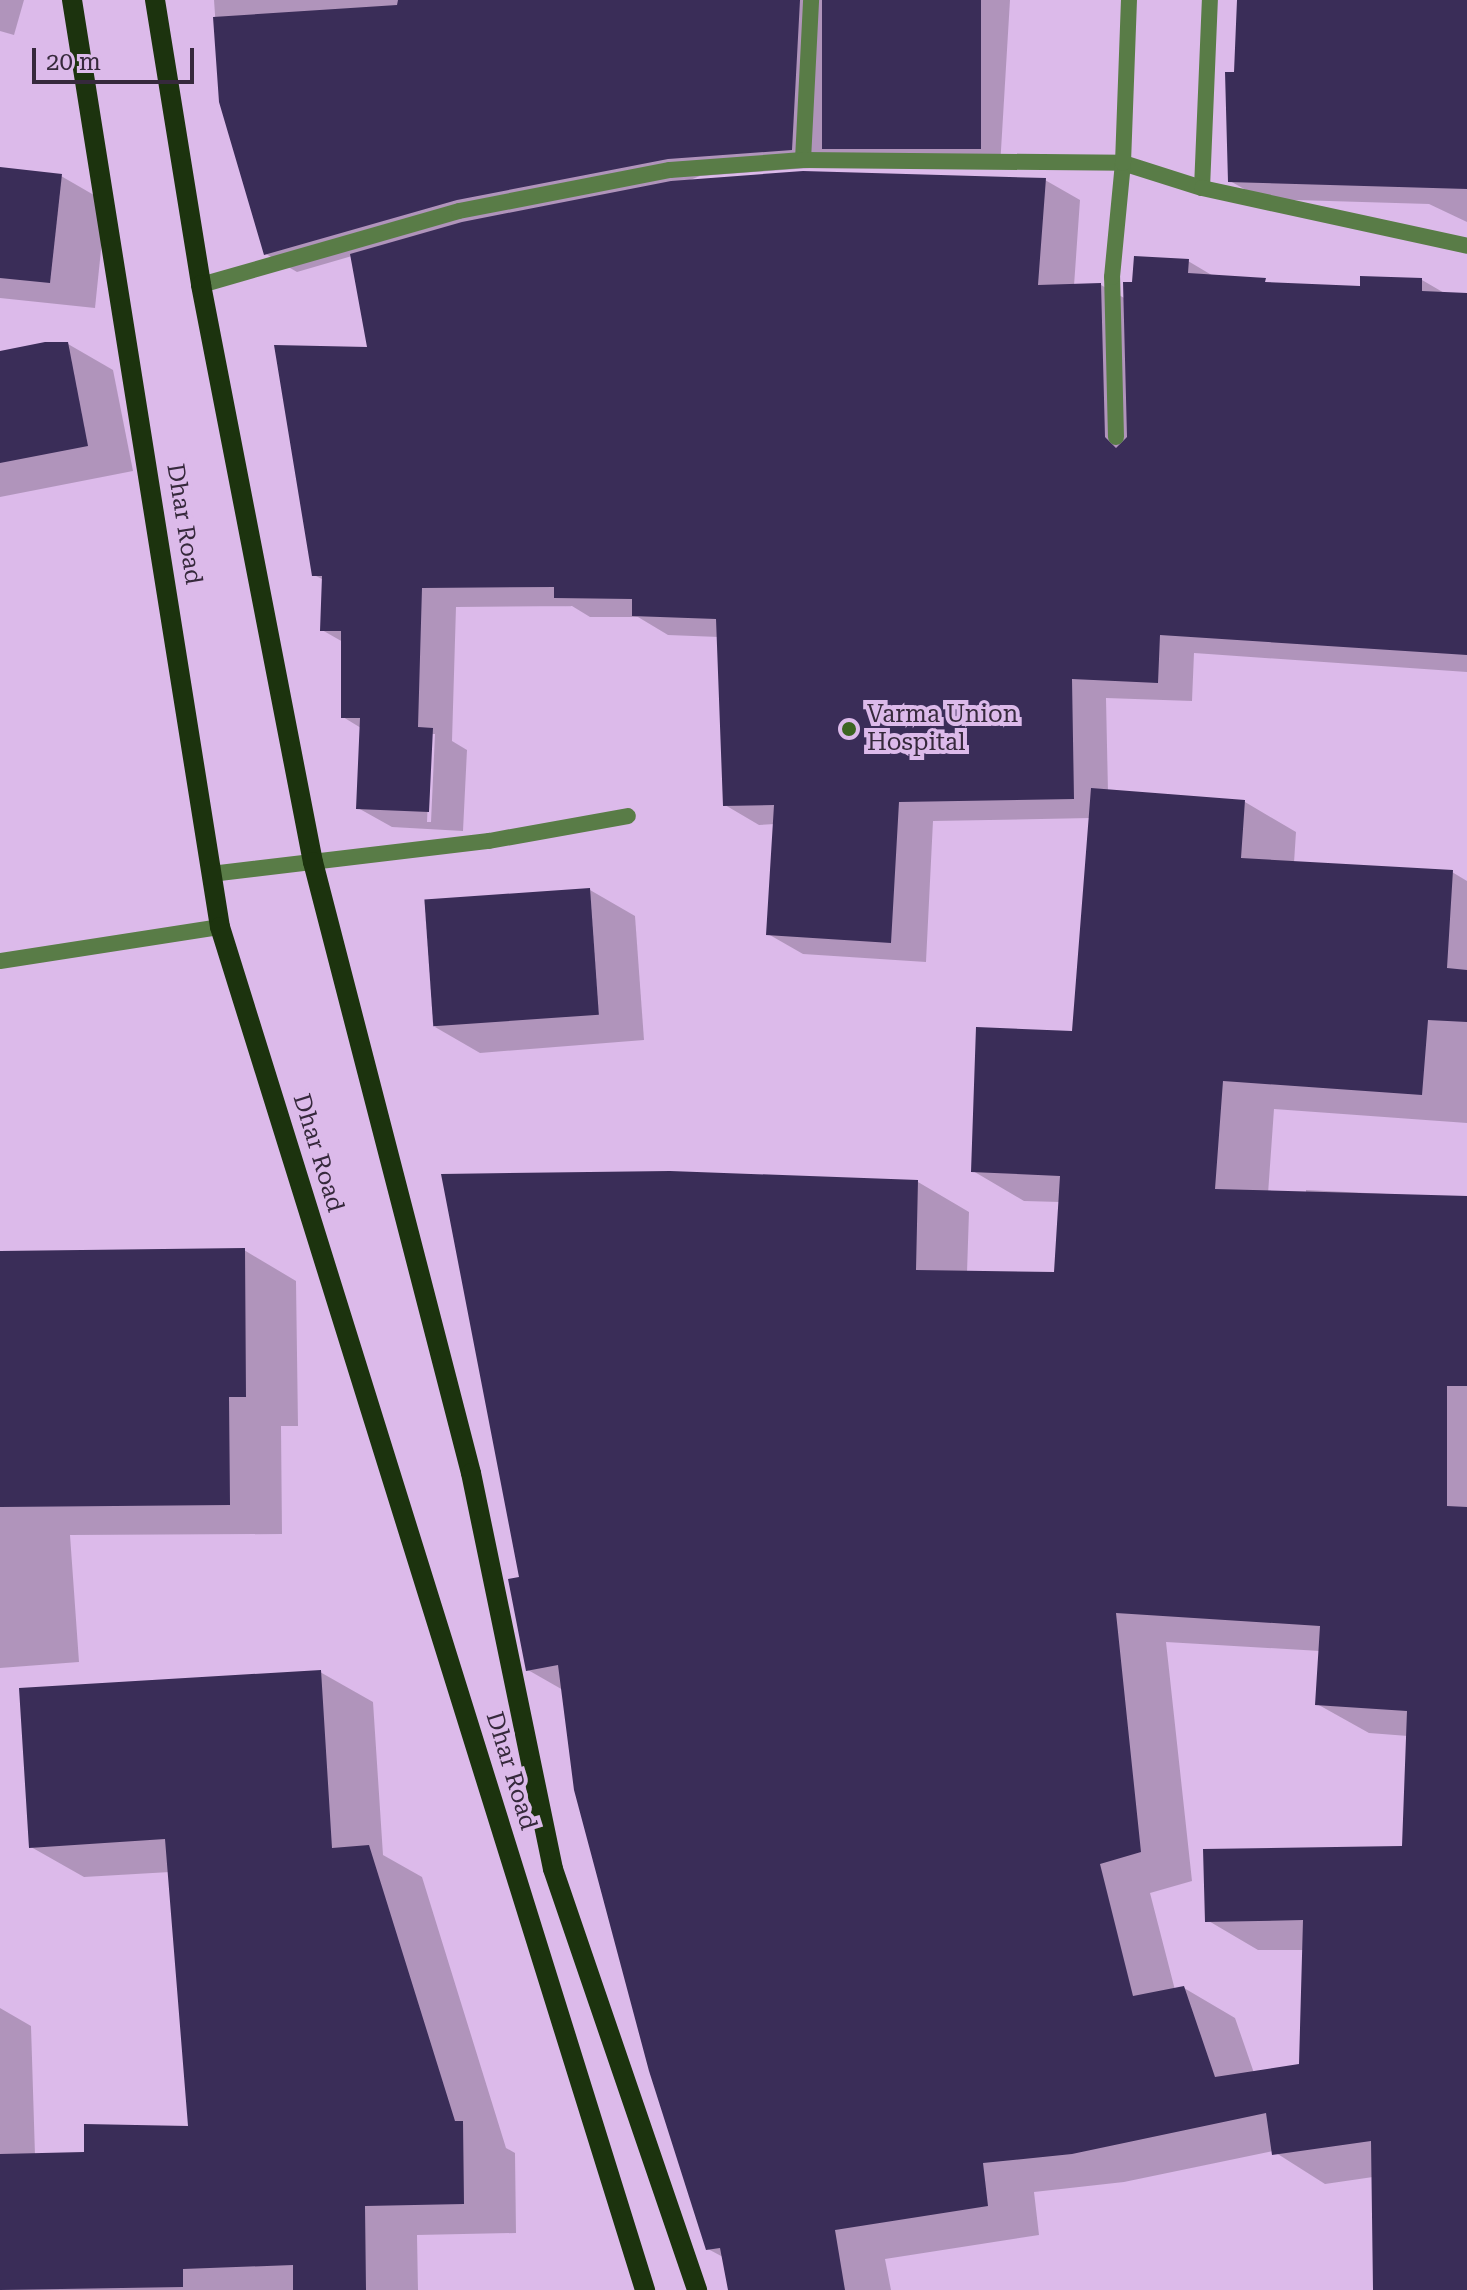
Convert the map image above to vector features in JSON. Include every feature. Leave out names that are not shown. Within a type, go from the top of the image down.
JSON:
[{"type":"main road","name":"Dhar Road","points":[[72,0],[220,927],[645,2290]]},
{"type":"main road","name":"Dhar Road","points":[[155,0],[201,285],[313,862],[471,1473],[553,1869],[697,2290]]},
{"type":"street","points":[[803,160],[811,0]]},
{"type":"street","points":[[1116,437],[1112,277],[1123,163],[1129,0]]},
{"type":"street","points":[[1202,188],[1210,0]]},
{"type":"street","points":[[201,285],[459,211],[670,170],[803,160],[1123,163],[1202,188],[1467,246]]},
{"type":"street","points":[[211,874],[489,841],[628,816]]},
{"type":"street","points":[[0,961],[220,927]]},
{"type":"building","points":[[398,0],[800,0],[792,150],[668,159],[457,200],[264,255],[219,102],[213,17],[397,5]]},
{"type":"building","points":[[822,0],[981,0],[981,149],[822,149]]},
{"type":"building","points":[[1237,0],[1467,0],[1467,189],[1228,182],[1225,72],[1234,72]]},
{"type":"building","points":[[0,167],[62,174],[50,283],[0,278]]},
{"type":"building","points":[[803,171],[1046,178],[1038,285],[1101,283],[1105,437],[1116,448],[1127,437],[1123,282],[1132,282],[1134,256],[1189,259],[1188,273],[1266,278],[1265,282],[1360,286],[1360,276],[1422,278],[1422,291],[1467,293],[1467,655],[1160,635],[1158,683],[1072,679],[1074,799],[899,802],[891,943],[766,935],[774,805],[723,806],[716,619],[632,616],[632,599],[554,598],[554,587],[422,588],[418,727],[433,728],[429,812],[356,809],[360,718],[341,718],[341,631],[320,631],[322,576],[312,576],[274,345],[367,347],[350,254],[462,222],[671,181]]},
{"type":"building","points":[[45,342],[68,342],[88,446],[0,463],[0,351]]},
{"type":"building","points":[[1091,788],[1245,800],[1241,858],[1453,870],[1447,968],[1467,970],[1467,1022],[1428,1020],[1422,1095],[1223,1081],[1215,1189],[1467,1196],[1467,1386],[1447,1386],[1447,1506],[1467,1507],[1467,2290],[1373,2290],[1371,2141],[1272,2155],[1266,2113],[1072,2154],[983,2163],[988,2206],[835,2230],[845,2290],[728,2290],[720,2248],[706,2250],[649,2071],[574,1790],[558,1665],[526,1671],[508,1579],[519,1577],[441,1174],[670,1171],[918,1180],[916,1270],[1054,1272],[1060,1176],[971,1172],[976,1027],[1072,1031]],"holes":[[[1116,1613],[1320,1626],[1315,1705],[1407,1711],[1402,1846],[1203,1849],[1205,1922],[1303,1920],[1299,2064],[1215,2077],[1184,1986],[1133,1996],[1100,1864],[1141,1852]]]},
{"type":"building","points":[[590,888],[599,1015],[433,1026],[424,900]]},
{"type":"building","points":[[245,1248],[246,1397],[229,1397],[230,1505],[0,1507],[0,1251]]},
{"type":"building","points":[[321,1670],[332,1848],[369,1845],[455,2121],[463,2121],[464,2204],[365,2206],[366,2290],[293,2290],[293,2265],[183,2269],[183,2287],[0,2290],[0,2154],[84,2152],[84,2124],[188,2126],[165,1839],[29,1848],[19,1688]]},
{"type":"place","name":"Varma Union Hospital","points":[[849,729]]}]
